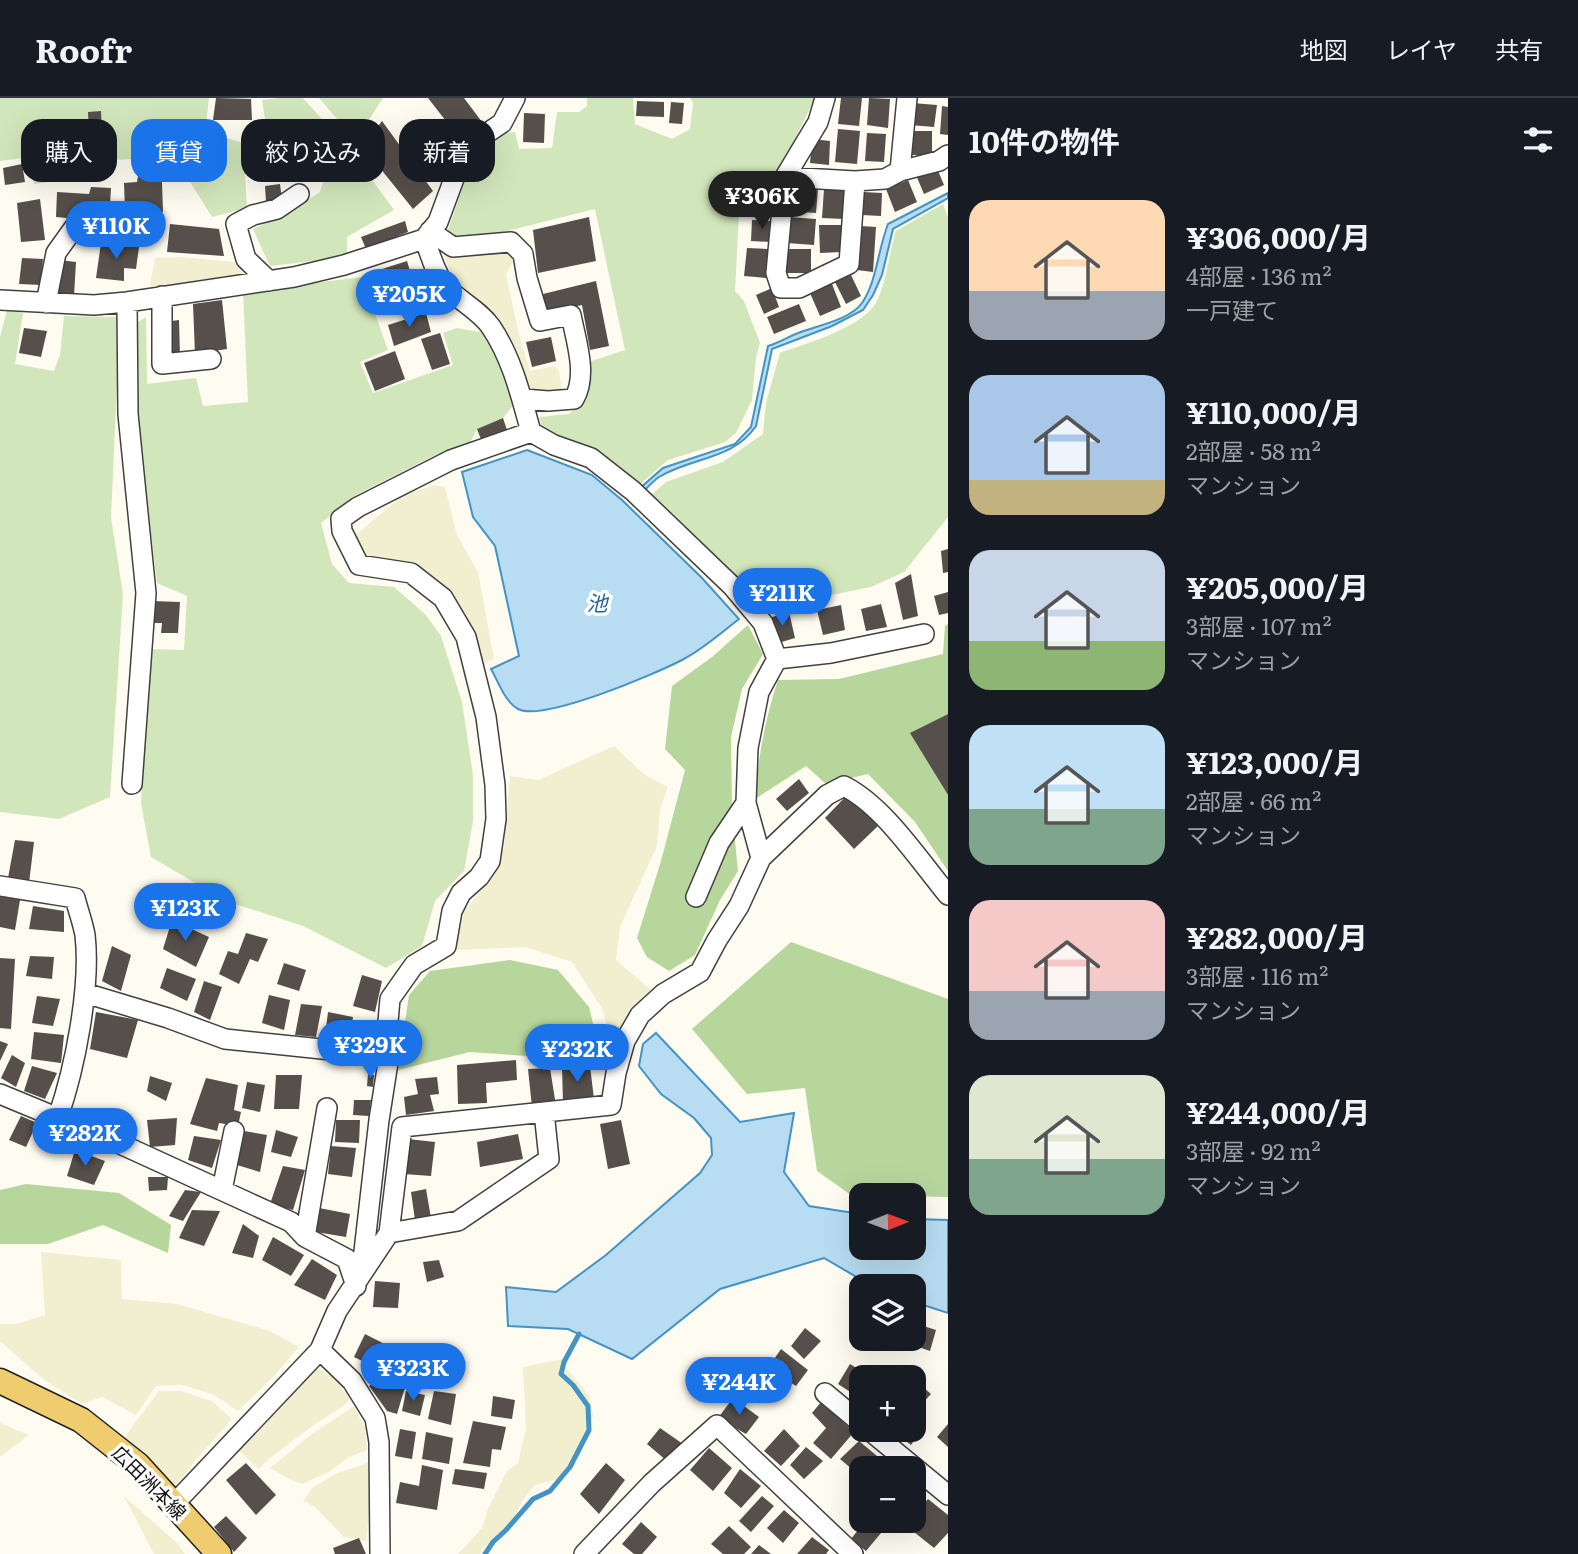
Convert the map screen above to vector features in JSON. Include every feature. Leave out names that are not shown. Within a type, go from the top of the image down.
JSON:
[{"type":"main road","name":"広田洲本線","points":[[0,1381],[81,1420],[138,1465],[219,1554]]},
{"type":"street","points":[[0,300],[94,305],[269,281],[344,265],[427,235],[438,222],[458,168],[471,144],[502,123],[514,98]]},
{"type":"street","points":[[825,98],[818,122],[785,177],[776,273],[781,288],[799,288],[849,264],[855,181]]},
{"type":"street","points":[[900,172],[907,98]]},
{"type":"street","points":[[785,177],[855,181],[885,179],[900,172],[945,164]]},
{"type":"street","points":[[269,281],[246,260],[236,224],[253,215],[277,209],[299,194]]},
{"type":"street","points":[[46,303],[56,253],[76,225]]},
{"type":"street","points":[[427,235],[453,247],[511,242],[523,254],[540,321],[571,315],[579,354],[581,387],[574,399],[524,399]]},
{"type":"street","points":[[427,235],[438,275],[445,286],[489,324],[503,348],[524,399],[531,432],[554,445],[591,458],[632,491],[732,586],[763,624],[777,659]]},
{"type":"street","points":[[162,296],[162,364],[211,359]]},
{"type":"street","points":[[127,302],[128,414],[146,593],[132,784]]},
{"type":"street","points":[[356,1286],[363,1260],[389,1056],[386,1044],[390,999],[414,965],[446,946],[452,911],[461,892],[479,877],[490,861],[496,820],[495,785],[486,717],[466,636],[443,598],[411,573],[359,565],[342,531],[341,519],[358,507],[451,460],[531,432]]},
{"type":"street","points":[[777,659],[831,653],[924,634]]},
{"type":"street","points":[[761,859],[746,803],[748,748],[759,692],[777,659]]},
{"type":"street","points":[[174,1504],[320,1350],[337,1311],[389,1233],[402,1127],[611,1105],[625,1041],[640,1015],[663,994],[700,972],[739,906],[761,859],[827,795],[844,786],[860,794],[898,834],[948,895]]},
{"type":"street","points":[[696,897],[719,844],[746,803]]},
{"type":"street","points":[[0,886],[75,898],[85,935],[85,993],[69,1086],[58,1117]]},
{"type":"street","points":[[85,993],[168,1018],[225,1039],[389,1056]]},
{"type":"street","points":[[0,1094],[58,1117],[291,1222],[305,1237],[347,1259],[356,1286]]},
{"type":"street","points":[[305,1237],[327,1108]]},
{"type":"street","points":[[389,1233],[457,1221],[549,1159],[544,1112]]},
{"type":"street","points":[[222,1190],[234,1131]]},
{"type":"street","points":[[320,1350],[352,1381],[375,1418],[379,1442],[380,1554]]},
{"type":"street","points":[[825,1393],[849,1413]]},
{"type":"street","points":[[583,1554],[652,1483],[717,1425],[853,1554]]},
{"type":"street","points":[[884,1442],[948,1495]]},
{"type":"shaded area","points":[[506,248],[515,258],[506,274],[530,371],[555,366],[559,371],[562,394],[537,394],[523,385],[499,323],[452,277],[442,250]]},
{"type":"shaded area","points":[[180,257],[235,262],[246,278],[169,291],[150,285],[155,258]]},
{"type":"shaded area","points":[[435,485],[445,487],[457,535],[478,572],[494,659],[484,664],[467,620],[450,594],[418,565],[371,559],[357,552],[357,534],[403,495]]},
{"type":"shaded area","points":[[614,746],[645,775],[668,787],[660,810],[657,846],[620,927],[616,960],[651,990],[611,1046],[603,1010],[572,962],[526,947],[456,950],[464,912],[489,880],[504,849],[510,776],[538,780]]},
{"type":"shaded area","points":[[41,1252],[121,1260],[122,1299],[177,1304],[270,1331],[299,1347],[238,1411],[214,1395],[183,1385],[156,1386],[136,1415],[102,1397],[82,1404],[44,1380],[0,1341],[0,1324],[17,1324],[45,1315]]},
{"type":"shaded area","points":[[562,1359],[589,1395],[593,1416],[577,1458],[558,1479],[535,1485],[522,1501],[514,1518],[480,1554],[458,1554],[482,1528],[488,1509],[507,1471],[518,1463],[526,1428],[523,1367]]},
{"type":"shaded area","points":[[319,1368],[335,1379],[350,1399],[259,1469],[238,1450],[289,1394]]},
{"type":"shaded area","points":[[159,1391],[181,1391],[212,1401],[232,1419],[175,1487],[123,1439]]},
{"type":"shaded area","points":[[354,1406],[365,1428],[367,1450],[349,1457],[330,1471],[303,1484],[270,1468],[313,1433]]},
{"type":"shaded area","points":[[0,1423],[29,1435],[0,1457]]},
{"type":"shaded area","points":[[368,1463],[372,1487],[366,1541],[344,1537],[314,1506],[303,1501],[312,1488],[337,1473]]},
{"type":"shaded area","points":[[124,1496],[177,1543],[185,1554],[154,1554]]},
{"type":"green space","points":[[0,98],[209,98],[206,119],[131,119],[131,159],[117,160],[117,119],[21,119],[21,158],[0,161]]},
{"type":"green space","points":[[303,98],[322,119],[265,119],[262,100]]},
{"type":"green space","points":[[319,98],[383,98],[369,119],[337,119]]},
{"type":"green space","points":[[587,98],[633,98],[635,124],[672,139],[690,129],[693,103],[690,98],[815,98],[785,159],[773,177],[749,179],[740,194],[735,291],[744,301],[760,343],[752,400],[736,433],[725,442],[668,460],[638,486],[544,433],[539,417],[569,414],[586,398],[585,363],[625,350],[595,209],[495,234],[465,238],[447,233],[464,182],[495,182],[495,141],[506,133],[515,132],[519,149],[552,148],[557,112],[579,112],[587,106]]},
{"type":"green space","points":[[227,138],[241,142],[241,182],[245,182],[247,208],[212,217],[190,182],[227,182]]},
{"type":"green space","points":[[323,182],[374,182],[394,210],[347,237],[347,254],[323,260],[270,266],[253,229],[293,210],[320,192]]},
{"type":"green space","points":[[943,204],[948,217],[948,517],[904,572],[871,587],[767,608],[725,564],[650,496],[666,482],[723,462],[763,434],[766,403],[780,353],[835,333],[871,309],[881,291],[896,231]]},
{"type":"green space","points":[[362,277],[388,350],[360,362],[373,393],[453,365],[443,333],[457,328],[485,333],[507,375],[515,403],[503,418],[477,429],[470,443],[431,457],[356,495],[321,523],[332,564],[349,583],[394,587],[425,614],[441,636],[462,702],[473,775],[473,821],[464,871],[435,901],[422,946],[386,968],[303,926],[226,901],[151,857],[141,803],[148,649],[184,650],[187,596],[157,583],[135,408],[135,324],[146,317],[147,384],[196,378],[203,406],[248,402],[243,292]]},
{"type":"green space","points":[[7,310],[23,313],[15,364],[54,371],[60,355],[64,316],[120,317],[111,518],[123,594],[110,797],[59,819],[0,812],[0,337]]},
{"type":"green space","points":[[948,624],[948,714],[911,733],[948,795],[948,871],[915,822],[868,774],[826,784],[806,766],[755,799],[763,739],[778,680],[839,679],[943,654],[945,626]]},
{"type":"green space","points":[[748,625],[763,654],[742,689],[731,737],[732,811],[738,871],[720,900],[695,955],[669,971],[647,957],[637,938],[685,770],[665,749],[672,686],[712,657]]},
{"type":"green space","points":[[791,942],[948,999],[948,1197],[926,1197],[926,1183],[849,1183],[849,1194],[817,1171],[805,1088],[747,1094],[692,1029]]},
{"type":"green space","points":[[510,960],[558,970],[589,1007],[599,1048],[572,1044],[526,1056],[470,1052],[398,1070],[409,995],[430,971]]},
{"type":"green space","points":[[26,1184],[119,1193],[171,1225],[168,1253],[103,1225],[48,1244],[0,1244],[0,1190]]},
{"type":"water","points":[[948,193],[948,198],[893,229],[882,275],[863,310],[832,326],[772,349],[756,426],[747,437],[724,452],[672,470],[659,477],[643,492],[639,489],[663,468],[735,444],[751,427],[768,346],[841,318],[857,309],[871,285],[888,224]]},
{"type":"water","name":"池","points":[[527,450],[592,475],[622,500],[702,578],[739,619],[689,656],[625,685],[550,709],[531,711],[513,706],[491,669],[519,656],[495,546],[473,517],[462,472]]},
{"type":"water","points":[[656,1033],[740,1122],[794,1113],[784,1172],[809,1206],[849,1212],[849,1260],[926,1260],[926,1219],[948,1220],[948,1313],[926,1306],[926,1274],[851,1274],[824,1258],[720,1289],[632,1359],[568,1329],[508,1326],[506,1287],[556,1292],[606,1255],[700,1173],[712,1155],[711,1138],[694,1118],[661,1094],[639,1066],[643,1044]]},
{"type":"building","points":[[216,98],[251,99],[252,119],[213,119]]},
{"type":"building","points":[[428,98],[464,98],[480,119],[444,119]]},
{"type":"building","points":[[841,98],[862,98],[859,126],[838,124]]},
{"type":"building","points":[[869,98],[890,99],[888,128],[867,125]]},
{"type":"building","points":[[637,101],[664,102],[664,117],[636,116]]},
{"type":"building","points":[[671,102],[684,103],[682,124],[669,123]]},
{"type":"building","points":[[912,103],[937,105],[934,127],[910,125]]},
{"type":"building","points":[[942,106],[948,107],[948,135],[940,134]]},
{"type":"building","points":[[101,111],[101,119],[88,119],[88,112]]},
{"type":"building","points":[[524,113],[545,114],[544,143],[523,142]]},
{"type":"building","points":[[385,125],[399,144],[399,182],[426,182],[433,191],[413,209],[385,174]]},
{"type":"building","points":[[838,129],[860,131],[857,164],[835,162]]},
{"type":"building","points":[[910,131],[932,131],[932,155],[910,155]]},
{"type":"building","points":[[867,133],[886,134],[884,162],[865,161]]},
{"type":"building","points":[[812,139],[830,141],[829,165],[810,163]]},
{"type":"building","points":[[21,164],[21,182],[25,182],[5,185],[3,168]]},
{"type":"building","points":[[936,166],[944,185],[924,194],[916,175]]},
{"type":"building","points":[[908,180],[917,202],[895,212],[886,189]]},
{"type":"building","points":[[162,182],[163,212],[125,211],[124,183]]},
{"type":"building","points":[[280,184],[282,200],[266,202],[265,186]]},
{"type":"building","points":[[91,187],[111,188],[109,222],[56,217],[57,192],[89,194]]},
{"type":"building","points":[[792,187],[818,189],[816,213],[790,211]]},
{"type":"building","points":[[754,189],[774,190],[773,214],[753,214]]},
{"type":"building","points":[[824,189],[845,191],[843,219],[822,218]]},
{"type":"building","points":[[863,192],[882,193],[881,216],[862,215]]},
{"type":"building","points":[[40,199],[45,240],[21,242],[17,203]]},
{"type":"building","points":[[589,217],[596,261],[538,273],[533,230]]},
{"type":"building","points":[[789,217],[816,219],[814,245],[787,243]]},
{"type":"building","points":[[752,220],[772,221],[771,242],[751,241]]},
{"type":"building","points":[[405,221],[408,232],[366,249],[361,237]]},
{"type":"building","points":[[129,223],[158,224],[157,239],[128,240]]},
{"type":"building","points":[[170,224],[219,229],[224,256],[167,252]]},
{"type":"building","points":[[819,225],[841,225],[841,252],[820,253]]},
{"type":"building","points":[[861,226],[876,227],[873,272],[857,270]]},
{"type":"building","points":[[101,243],[139,247],[136,269],[124,268],[124,281],[96,278]]},
{"type":"building","points":[[747,248],[768,249],[766,278],[744,276]]},
{"type":"building","points":[[785,249],[811,249],[811,273],[785,273]]},
{"type":"building","points":[[22,258],[43,259],[41,285],[19,284]]},
{"type":"building","points":[[59,260],[76,262],[74,296],[56,295]]},
{"type":"building","points":[[407,261],[419,301],[382,312],[375,286],[383,284],[379,270]]},
{"type":"building","points":[[851,275],[861,296],[846,304],[835,282]]},
{"type":"building","points":[[596,281],[609,346],[590,350],[582,305],[547,313],[543,294]]},
{"type":"building","points":[[832,284],[841,307],[820,316],[810,293]]},
{"type":"building","points":[[772,288],[779,307],[764,314],[756,295]]},
{"type":"building","points":[[222,300],[227,349],[195,354],[193,304]]},
{"type":"building","points":[[799,304],[806,321],[774,334],[767,317]]},
{"type":"building","points":[[426,313],[431,332],[394,346],[388,325]]},
{"type":"building","points":[[179,320],[180,355],[166,355],[165,322]]},
{"type":"building","points":[[24,328],[47,331],[41,357],[19,353]]},
{"type":"building","points":[[440,333],[450,364],[432,370],[421,339]]},
{"type":"building","points":[[551,337],[556,361],[532,367],[526,342]]},
{"type":"building","points":[[395,351],[405,379],[375,391],[364,363]]},
{"type":"building","points":[[503,418],[508,433],[482,442],[477,429]]},
{"type":"building","points":[[948,549],[948,572],[943,573],[941,551]]},
{"type":"building","points":[[911,574],[918,616],[903,620],[895,583]]},
{"type":"building","points":[[948,592],[948,613],[939,615],[934,596]]},
{"type":"building","points":[[151,601],[180,602],[178,633],[161,633],[162,623],[149,623]]},
{"type":"building","points":[[881,604],[887,627],[866,631],[861,609]]},
{"type":"building","points":[[841,605],[845,630],[823,635],[817,610]]},
{"type":"building","points":[[789,612],[795,638],[775,644],[769,618]]},
{"type":"building","points":[[948,714],[948,795],[910,733]]},
{"type":"building","points":[[799,779],[809,793],[787,811],[776,799]]},
{"type":"building","points":[[848,794],[878,826],[854,849],[825,818]]},
{"type":"building","points":[[15,840],[34,842],[29,883],[8,878]]},
{"type":"building","points":[[0,897],[20,900],[15,930],[0,927]]},
{"type":"building","points":[[33,906],[64,911],[64,932],[29,929]]},
{"type":"building","points":[[172,920],[209,937],[196,967],[163,949]]},
{"type":"building","points":[[246,933],[268,939],[258,962],[250,959],[239,984],[219,974],[228,951],[238,954]]},
{"type":"building","points":[[112,946],[131,955],[121,991],[102,981]]},
{"type":"building","points":[[30,956],[54,957],[52,979],[26,976]]},
{"type":"building","points":[[0,958],[15,959],[11,1029],[0,1028]]},
{"type":"building","points":[[284,963],[306,970],[299,991],[277,984]]},
{"type":"building","points":[[167,968],[196,979],[187,1001],[160,988]]},
{"type":"building","points":[[362,975],[382,981],[375,1012],[353,1006]]},
{"type":"building","points":[[204,981],[222,987],[210,1020],[194,1012]]},
{"type":"building","points":[[269,995],[290,1000],[284,1030],[262,1023]]},
{"type":"building","points":[[37,996],[60,999],[53,1026],[32,1023]]},
{"type":"building","points":[[301,1004],[322,1006],[316,1037],[295,1035]]},
{"type":"building","points":[[96,1012],[138,1020],[127,1058],[90,1049]]},
{"type":"building","points":[[328,1012],[353,1017],[350,1040],[325,1036]]},
{"type":"building","points":[[34,1032],[64,1035],[61,1063],[31,1059]]},
{"type":"building","points":[[0,1041],[8,1044],[0,1061]]},
{"type":"building","points":[[12,1055],[25,1063],[16,1087],[1,1078]]},
{"type":"building","points":[[516,1060],[517,1080],[486,1083],[487,1103],[458,1104],[457,1065]]},
{"type":"building","points":[[32,1066],[57,1073],[45,1099],[24,1091]]},
{"type":"building","points":[[590,1066],[594,1099],[563,1104],[562,1067]]},
{"type":"building","points":[[550,1068],[556,1106],[532,1107],[528,1069]]},
{"type":"building","points":[[368,1074],[374,1075],[373,1087],[367,1086]]},
{"type":"building","points":[[276,1075],[302,1075],[299,1109],[274,1109]]},
{"type":"building","points":[[150,1076],[172,1083],[166,1101],[147,1091]]},
{"type":"building","points":[[437,1077],[439,1094],[430,1095],[434,1111],[406,1115],[404,1097],[418,1094],[415,1079]]},
{"type":"building","points":[[206,1078],[238,1085],[234,1110],[241,1112],[238,1126],[219,1123],[217,1131],[190,1124]]},
{"type":"building","points":[[247,1082],[265,1085],[260,1112],[242,1108]]},
{"type":"building","points":[[354,1100],[371,1100],[369,1116],[353,1115]]},
{"type":"building","points":[[21,1116],[37,1123],[26,1147],[9,1140]]},
{"type":"building","points":[[177,1118],[175,1145],[150,1147],[147,1120]]},
{"type":"building","points":[[336,1120],[360,1120],[359,1143],[335,1142]]},
{"type":"building","points":[[621,1120],[630,1164],[608,1169],[600,1124]]},
{"type":"building","points":[[276,1130],[298,1137],[291,1157],[271,1152]]},
{"type":"building","points":[[244,1131],[267,1135],[260,1172],[237,1165]]},
{"type":"building","points":[[518,1134],[523,1159],[480,1167],[477,1142]]},
{"type":"building","points":[[194,1136],[221,1140],[212,1168],[188,1160]]},
{"type":"building","points":[[408,1139],[435,1142],[431,1176],[404,1174]]},
{"type":"building","points":[[331,1146],[356,1148],[352,1177],[328,1174]]},
{"type":"building","points":[[75,1150],[105,1161],[94,1185],[67,1176]]},
{"type":"building","points":[[283,1166],[305,1170],[293,1210],[270,1204]]},
{"type":"building","points":[[148,1177],[168,1177],[167,1190],[149,1191]]},
{"type":"building","points":[[426,1189],[431,1218],[415,1220],[411,1192]]},
{"type":"building","points":[[185,1190],[201,1192],[183,1221],[169,1216]]},
{"type":"building","points":[[314,1207],[350,1214],[346,1237],[310,1231]]},
{"type":"building","points":[[192,1210],[220,1211],[204,1246],[179,1238]]},
{"type":"building","points":[[243,1224],[259,1236],[253,1258],[232,1253]]},
{"type":"building","points":[[273,1237],[304,1255],[291,1276],[262,1260]]},
{"type":"building","points":[[312,1259],[337,1275],[325,1300],[294,1285]]},
{"type":"building","points":[[439,1260],[444,1277],[427,1282],[423,1262]]},
{"type":"building","points":[[375,1281],[400,1283],[398,1308],[373,1307]]},
{"type":"building","points":[[926,1327],[936,1330],[930,1351],[926,1350]]},
{"type":"building","points":[[805,1328],[821,1341],[804,1359],[791,1346]]},
{"type":"building","points":[[365,1334],[426,1365],[417,1388],[354,1357]]},
{"type":"building","points":[[781,1349],[808,1370],[796,1386],[768,1368]]},
{"type":"building","points":[[849,1366],[849,1391],[838,1384]]},
{"type":"building","points":[[379,1378],[405,1387],[397,1414],[387,1411],[369,1386]]},
{"type":"building","points":[[406,1391],[425,1395],[420,1416],[402,1411]]},
{"type":"building","points":[[434,1391],[456,1394],[451,1425],[428,1419]]},
{"type":"building","points":[[493,1396],[515,1400],[512,1419],[491,1416]]},
{"type":"building","points":[[733,1398],[759,1417],[746,1434],[718,1418]]},
{"type":"building","points":[[821,1402],[849,1427],[849,1438],[831,1459],[813,1443],[826,1428],[812,1413]]},
{"type":"building","points":[[473,1421],[506,1427],[501,1450],[492,1449],[490,1467],[463,1463]]},
{"type":"building","points":[[948,1424],[948,1447],[937,1437]]},
{"type":"building","points":[[660,1428],[683,1444],[667,1461],[647,1444]]},
{"type":"building","points":[[400,1429],[416,1432],[412,1459],[395,1456]]},
{"type":"building","points":[[784,1429],[800,1446],[781,1466],[764,1451]]},
{"type":"building","points":[[426,1432],[453,1438],[449,1464],[422,1459]]},
{"type":"building","points":[[858,1442],[877,1456],[849,1456],[849,1467],[840,1459]]},
{"type":"building","points":[[806,1447],[823,1461],[804,1479],[790,1465]]},
{"type":"building","points":[[709,1448],[732,1468],[713,1491],[690,1470]]},
{"type":"building","points":[[246,1463],[276,1495],[256,1515],[226,1480]]},
{"type":"building","points":[[606,1463],[625,1480],[599,1514],[580,1494]]},
{"type":"building","points":[[422,1465],[443,1470],[437,1510],[396,1503],[400,1482],[419,1486]]},
{"type":"building","points":[[455,1469],[487,1473],[484,1489],[452,1484]]},
{"type":"building","points":[[740,1469],[761,1486],[741,1508],[724,1493]]},
{"type":"building","points":[[762,1496],[774,1506],[751,1532],[739,1521]]},
{"type":"building","points":[[928,1499],[948,1515],[948,1533],[934,1548],[915,1533],[926,1533]]},
{"type":"building","points":[[784,1510],[799,1523],[783,1543],[767,1528]]},
{"type":"building","points":[[226,1516],[247,1538],[234,1552],[214,1527]]},
{"type":"building","points":[[641,1522],[657,1537],[642,1554],[634,1554],[622,1544]]},
{"type":"building","points":[[729,1526],[751,1547],[744,1554],[723,1554],[711,1544]]},
{"type":"building","points":[[856,1533],[881,1533],[866,1551],[851,1539]]},
{"type":"building","points":[[812,1537],[829,1550],[826,1554],[797,1554]]},
{"type":"building","points":[[359,1538],[366,1554],[335,1554],[333,1548]]},
{"type":"building","points":[[759,1545],[771,1554],[751,1554]]},
{"type":"waterway","points":[[485,1554],[533,1499],[550,1491],[570,1467],[589,1430],[588,1406],[561,1374],[564,1362],[579,1334]]}]
